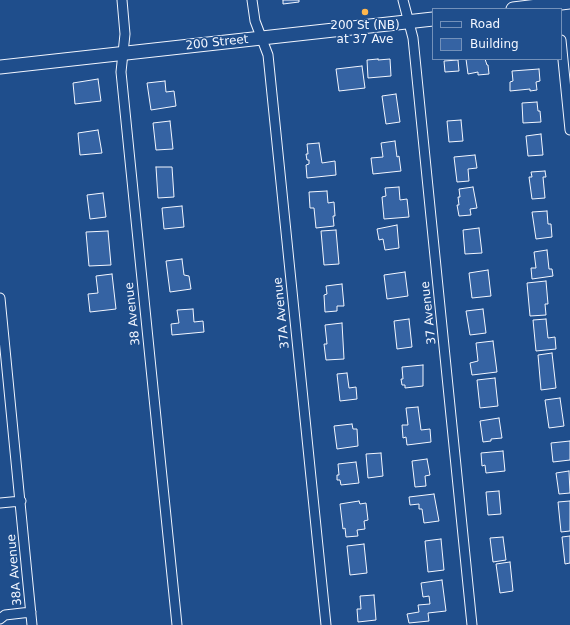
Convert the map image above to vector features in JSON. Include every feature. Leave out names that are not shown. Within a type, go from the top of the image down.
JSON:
[{"type":"main road","points":[[521,8],[570,2]]},
{"type":"main road","name":"200 Street","points":[[0,67],[432,19]]},
{"type":"street","name":"38 Avenue","points":[[122,0],[125,34],[121,72],[177,625]]},
{"type":"street","name":"37A Avenue","points":[[252,0],[255,21],[268,56],[326,625]]},
{"type":"street","name":"37 Avenue","points":[[403,0],[413,38],[472,625]]},
{"type":"street","points":[[562,50],[570,130]]},
{"type":"street","name":"38A Avenue","points":[[0,298],[32,625]]},
{"type":"street","points":[[0,503],[21,501]]},
{"type":"street","points":[[0,619],[5,615],[31,612]]},
{"type":"building","points":[[283,0],[299,0],[299,2],[283,4]]},
{"type":"building","points":[[390,59],[391,76],[368,78],[367,60]]},
{"type":"building","points":[[458,60],[459,71],[445,72],[444,61]]},
{"type":"building","points":[[466,60],[485,60],[488,65],[489,74],[478,75],[478,72],[468,74]]},
{"type":"building","points":[[362,66],[365,88],[339,91],[336,69]]},
{"type":"building","points":[[539,69],[540,81],[536,82],[537,90],[530,91],[530,89],[510,91],[510,82],[513,81],[512,71]]},
{"type":"building","points":[[98,79],[101,101],[75,104],[73,83]]},
{"type":"building","points":[[165,81],[166,92],[174,91],[176,106],[151,110],[147,83]]},
{"type":"building","points":[[396,94],[400,122],[386,124],[382,96]]},
{"type":"building","points":[[537,102],[541,122],[523,123],[522,103]]},
{"type":"building","points":[[461,120],[463,141],[449,142],[447,121]]},
{"type":"building","points":[[170,121],[173,149],[156,150],[153,123]]},
{"type":"building","points":[[98,130],[102,153],[80,155],[78,133]]},
{"type":"building","points":[[541,134],[543,155],[528,156],[526,136]]},
{"type":"building","points":[[395,141],[401,171],[373,174],[371,158],[383,157],[381,143]]},
{"type":"building","points":[[319,143],[322,163],[335,161],[336,175],[307,178],[306,165],[309,164],[309,160],[307,160],[306,154],[308,154],[307,144]]},
{"type":"building","points":[[475,155],[477,168],[468,169],[469,181],[457,182],[454,157]]},
{"type":"building","points":[[156,167],[172,167],[174,197],[158,198]]},
{"type":"building","points":[[545,171],[546,177],[543,177],[545,198],[532,199],[529,177],[532,177],[531,172]]},
{"type":"building","points":[[399,187],[400,200],[407,199],[409,217],[384,219],[382,197],[386,196],[385,188]]},
{"type":"building","points":[[473,187],[477,208],[470,209],[471,215],[459,216],[457,205],[459,205],[458,197],[460,197],[459,189]]},
{"type":"building","points":[[327,191],[328,203],[334,202],[334,226],[316,228],[314,208],[310,208],[309,192]]},
{"type":"building","points":[[103,193],[106,217],[90,219],[87,195]]},
{"type":"building","points":[[182,206],[184,227],[164,229],[162,208]]},
{"type":"building","points":[[547,211],[548,224],[551,224],[552,237],[536,239],[532,212]]},
{"type":"building","points":[[397,225],[399,248],[385,250],[383,239],[379,240],[377,229]]},
{"type":"building","points":[[479,228],[482,253],[465,254],[463,230]]},
{"type":"building","points":[[336,230],[339,264],[324,265],[321,231]]},
{"type":"building","points":[[108,231],[111,265],[89,266],[86,232]]},
{"type":"building","points":[[547,250],[549,269],[552,269],[553,276],[532,279],[531,268],[536,268],[534,252]]},
{"type":"building","points":[[182,259],[184,275],[189,276],[191,289],[170,292],[166,261]]},
{"type":"building","points":[[488,270],[491,296],[472,298],[469,273]]},
{"type":"building","points":[[405,272],[408,296],[387,299],[384,275]]},
{"type":"building","points":[[112,274],[116,309],[90,312],[88,294],[98,293],[96,276]]},
{"type":"building","points":[[546,281],[548,304],[545,304],[546,315],[530,316],[527,283]]},
{"type":"building","points":[[342,284],[344,306],[337,306],[337,311],[325,312],[324,295],[327,294],[326,286]]},
{"type":"building","points":[[193,309],[194,322],[203,321],[204,332],[172,335],[171,324],[179,323],[177,310]]},
{"type":"building","points":[[483,309],[486,333],[470,335],[466,311]]},
{"type":"building","points":[[409,319],[412,347],[397,349],[394,321]]},
{"type":"building","points":[[546,319],[548,338],[555,337],[556,349],[536,351],[533,320]]},
{"type":"building","points":[[342,323],[344,359],[326,360],[324,344],[327,344],[325,325]]},
{"type":"building","points":[[493,341],[497,372],[472,375],[470,363],[478,361],[476,343]]},
{"type":"building","points":[[552,353],[556,388],[541,390],[538,355]]},
{"type":"building","points":[[423,365],[423,386],[405,388],[405,385],[402,385],[401,379],[403,379],[402,367]]},
{"type":"building","points":[[347,373],[349,388],[356,387],[357,399],[340,401],[337,374]]},
{"type":"building","points":[[495,378],[498,406],[480,408],[477,380]]},
{"type":"building","points":[[560,398],[564,426],[549,428],[545,400]]},
{"type":"building","points":[[418,407],[421,430],[430,429],[431,442],[407,445],[406,437],[403,438],[402,425],[408,425],[406,408]]},
{"type":"building","points":[[499,418],[502,438],[491,439],[491,441],[483,442],[480,421]]},
{"type":"building","points":[[352,424],[353,429],[357,429],[358,446],[337,449],[334,426]]},
{"type":"building","points":[[570,441],[570,460],[553,462],[551,443]]},
{"type":"building","points":[[503,451],[505,471],[486,473],[485,465],[482,466],[481,453]]},
{"type":"building","points":[[381,453],[383,476],[368,478],[366,454]]},
{"type":"building","points":[[427,459],[430,475],[425,476],[426,486],[415,487],[412,461]]},
{"type":"building","points":[[356,462],[359,483],[341,485],[340,480],[337,480],[337,475],[339,475],[338,464]]},
{"type":"building","points":[[569,471],[570,493],[559,494],[556,473]]},
{"type":"building","points":[[499,491],[501,514],[488,515],[486,492]]},
{"type":"building","points":[[434,494],[439,521],[424,523],[422,509],[419,509],[419,504],[410,505],[409,497]]},
{"type":"building","points":[[359,501],[360,504],[366,503],[368,520],[364,521],[365,529],[357,530],[358,536],[346,537],[345,528],[343,529],[340,504]]},
{"type":"building","points":[[570,501],[570,531],[561,532],[558,502]]},
{"type":"building","points":[[570,536],[570,563],[565,564],[562,537]]},
{"type":"building","points":[[503,537],[506,560],[493,562],[490,538]]},
{"type":"building","points":[[441,539],[444,570],[428,572],[425,541]]},
{"type":"building","points":[[364,544],[367,573],[350,575],[347,546]]},
{"type":"building","points":[[510,562],[513,591],[500,593],[496,564]]},
{"type":"building","points":[[442,580],[446,611],[428,613],[429,621],[409,623],[407,614],[419,612],[418,605],[430,604],[429,596],[423,597],[421,583]]},
{"type":"building","points":[[374,595],[376,620],[358,622],[357,609],[361,609],[360,596]]},
{"type":"place","name":"200 St (NB) at 37 Ave","points":[[365,12]]}]
